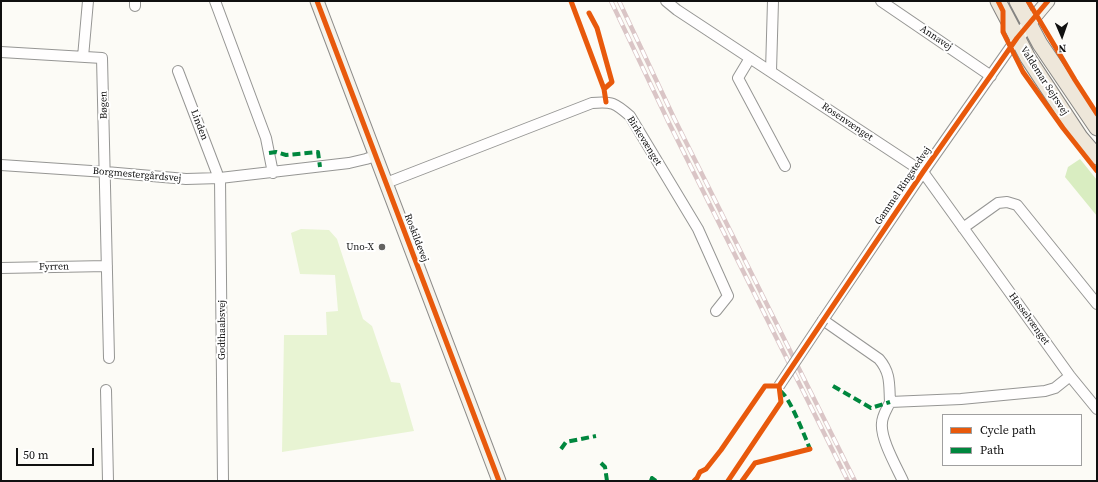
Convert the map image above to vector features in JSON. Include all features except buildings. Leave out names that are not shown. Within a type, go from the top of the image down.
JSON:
[{"type":"main road","name":"Valdemar Sejrsvej","points":[[998,1],[1028,58],[1080,137],[1097,157]]},
{"type":"main road","name":"Valdemar Sejrsvej","points":[[1017,1],[1040,44],[1097,128]]},
{"type":"street","points":[[83,57],[88,1]]},
{"type":"street","points":[[215,1],[266,138],[273,173]]},
{"type":"street","name":"Roskildevej","points":[[317,1],[499,481]]},
{"type":"street","name":"Rosenvænget","points":[[666,1],[677,10],[923,172]]},
{"type":"street","points":[[771,71],[772,1]]},
{"type":"street","name":"Annavej","points":[[881,1],[991,76]]},
{"type":"street","name":"Gammel Ringstedvej","points":[[779,386],[923,172],[1028,22],[1048,1]]},
{"type":"street","name":"Bøgen","points":[[1,52],[102,58],[106,172]]},
{"type":"street","points":[[750,58],[738,78],[785,166]]},
{"type":"street","name":"Linden","points":[[178,71],[219,178]]},
{"type":"street","name":"Birkevænget","points":[[386,183],[592,103],[606,102],[618,105],[630,116],[698,229],[728,296],[716,311]]},
{"type":"street","name":"Borgmestergårdsvej","points":[[1,165],[186,179],[219,178],[273,173],[349,163],[366,160],[376,156]]},
{"type":"street","points":[[106,172],[109,358]]},
{"type":"street","name":"Hasselvænget","points":[[923,172],[1070,376],[1097,409]]},
{"type":"street","name":"Godthaabsvej","points":[[219,178],[223,481]]},
{"type":"street","points":[[963,228],[998,203],[1007,202],[1017,205],[1097,304]]},
{"type":"street","name":"Fyrren","points":[[1,268],[108,266]]},
{"type":"street","points":[[823,320],[879,359],[888,371],[890,402],[882,418],[881,424],[883,435],[903,481]]},
{"type":"street","points":[[890,402],[961,399],[1044,391],[1055,388],[1070,376]]},
{"type":"street","points":[[106,390],[108,481]]},
{"type":"green space","points":[[1080,159],[1097,180],[1097,216],[1065,177],[1068,167]]},
{"type":"green space","points":[[301,229],[329,230],[337,239],[363,319],[372,326],[391,382],[400,383],[414,431],[282,452],[284,335],[327,335],[326,312],[338,311],[335,275],[300,274],[291,233]]},
{"type":"railway","points":[[611,1],[668,121],[848,481]]},
{"type":"railway","points":[[619,1],[674,118],[855,481]]},
{"type":"marked path","points":[[269,153],[276,152],[286,155],[318,152],[320,167]]},
{"type":"marked path","points":[[833,386],[871,408],[890,402]]},
{"type":"marked path","points":[[780,391],[788,400],[796,417],[810,449],[807,449]]},
{"type":"marked path","points":[[561,449],[566,442],[596,436]]},
{"type":"marked path","points":[[601,463],[605,467],[607,481]]},
{"type":"marked path","points":[[651,481],[652,478],[656,481]]},
{"type":"cycle path","points":[[317,1],[499,481]]},
{"type":"cycle path","points":[[571,1],[604,89],[606,102]]},
{"type":"cycle path","points":[[998,1],[1003,11],[1003,32],[1023,72],[1063,128],[1097,171]]},
{"type":"cycle path","points":[[1028,1],[1097,114]]},
{"type":"cycle path","points":[[779,386],[923,172],[1017,38],[1048,1]]},
{"type":"cycle path","points":[[589,13],[597,28],[612,82],[604,89]]},
{"type":"cycle path","points":[[694,481],[700,472],[706,469],[721,450],[765,386],[779,386]]},
{"type":"cycle path","points":[[728,481],[781,402],[779,386]]},
{"type":"cycle path","points":[[742,481],[755,463],[810,449]]},
{"type":"place","name":"Uno-X","points":[[382,247]]}]
